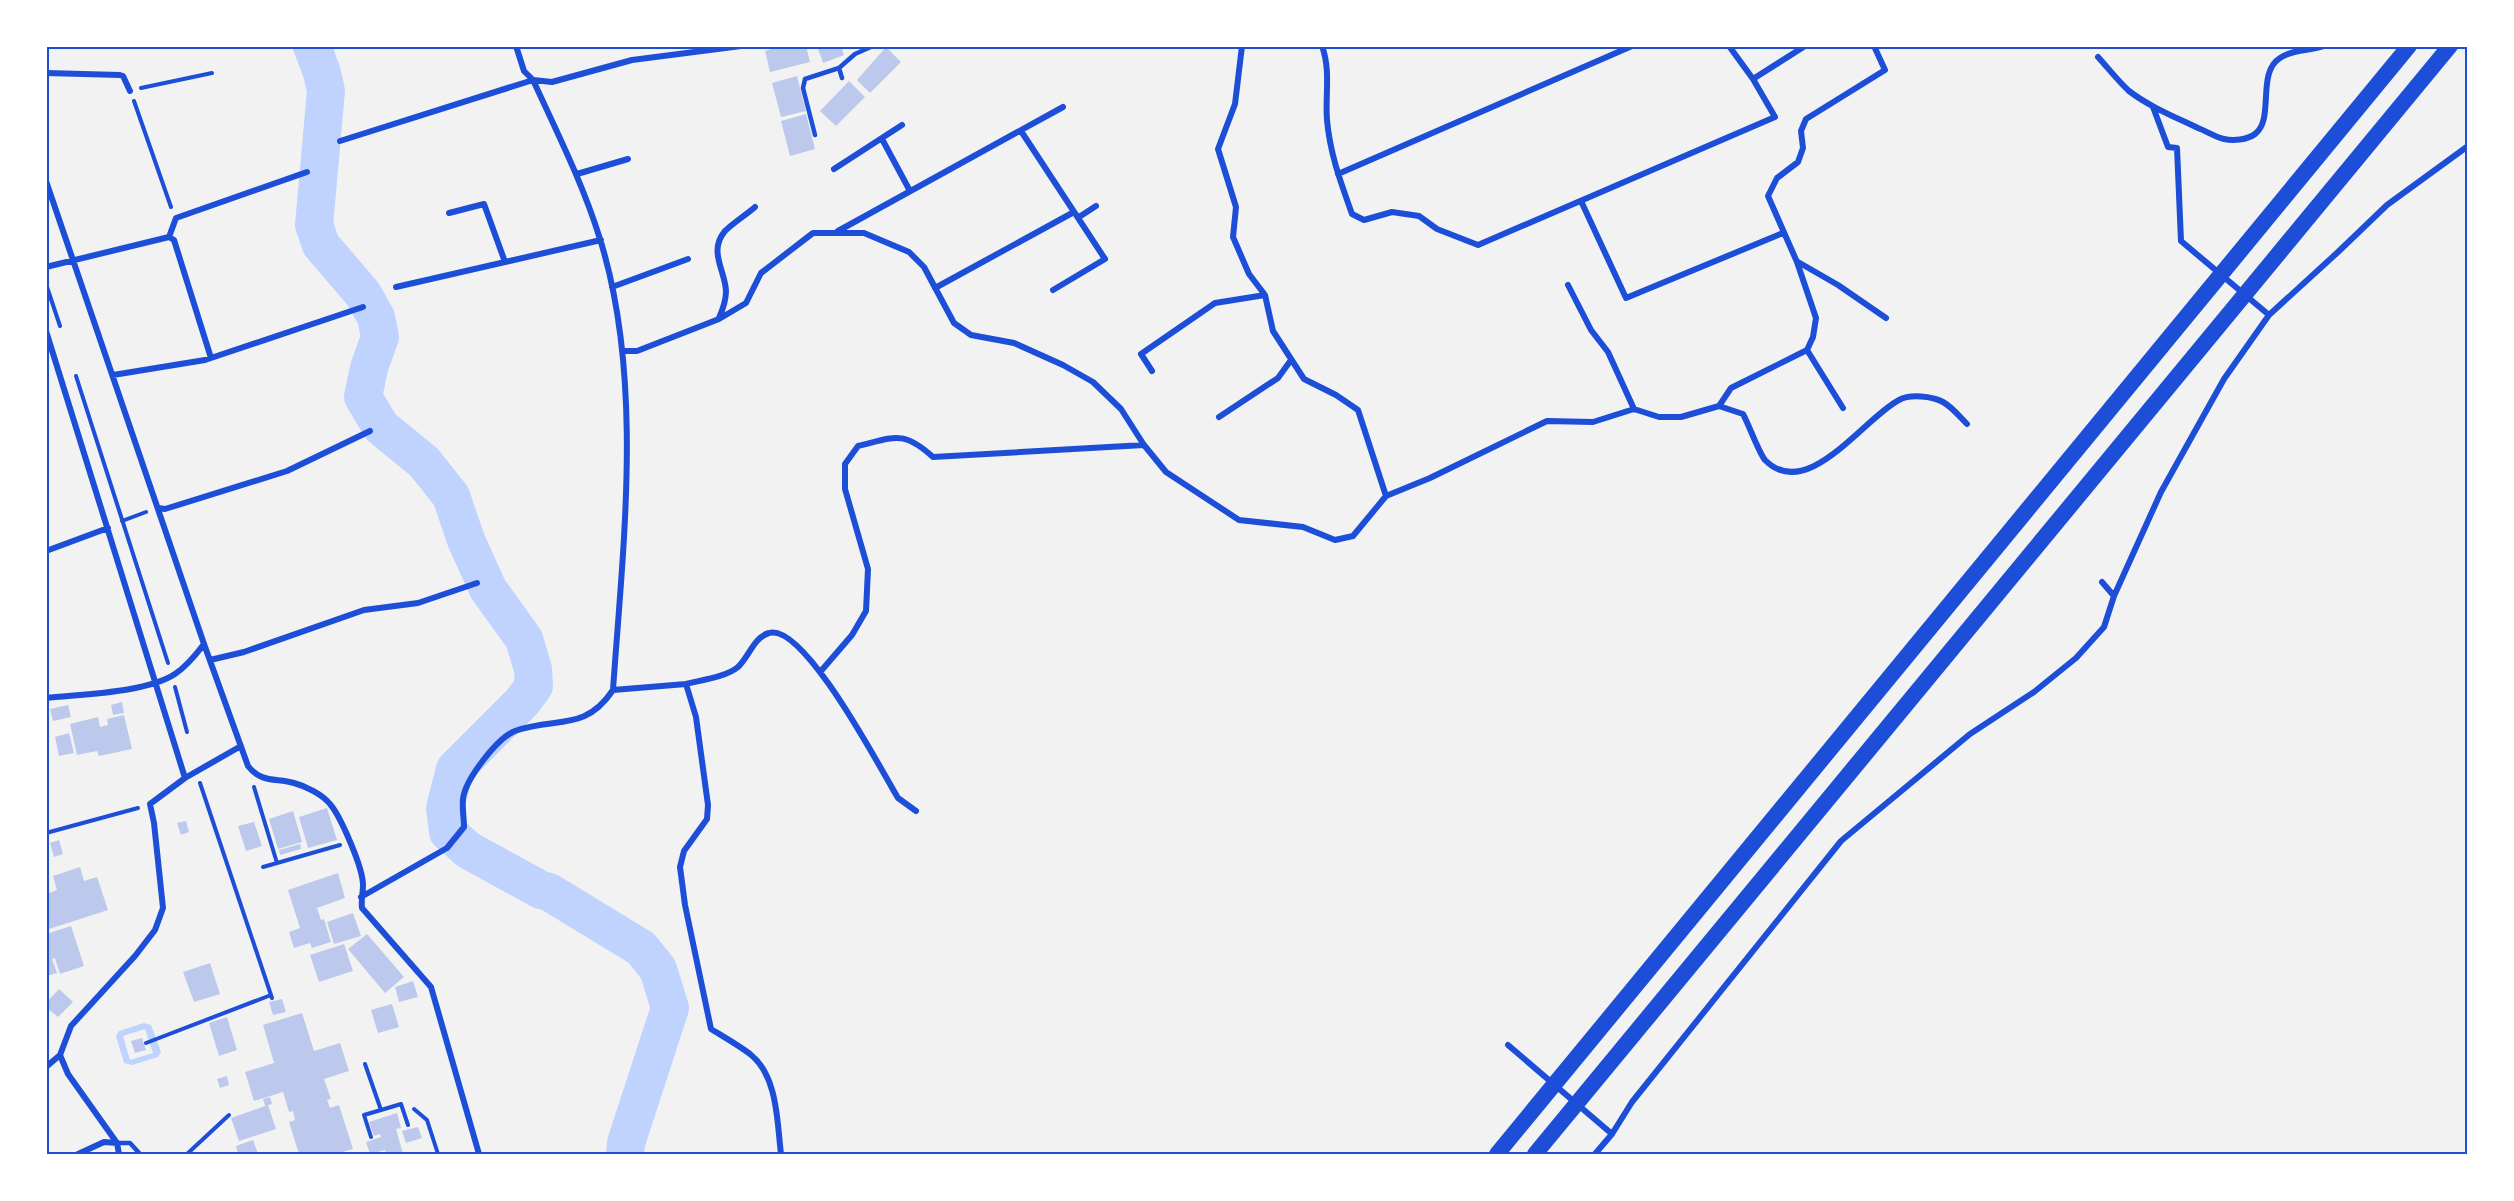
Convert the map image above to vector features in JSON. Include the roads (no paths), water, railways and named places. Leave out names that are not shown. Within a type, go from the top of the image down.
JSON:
[{"type":"highway","points":[[1497,1155],[2409,46]]},
{"type":"highway","points":[[1535,1155],[2450,46]]},
{"type":"street","points":[[361,897],[447,848],[464,827],[463,799],[468,784],[503,738],[515,731],[570,721],[590,714],[603,705],[613,690],[627,477],[623,351],[601,240],[577,174],[533,80],[524,71],[516,46]]},
{"type":"street","points":[[340,141],[533,80],[552,82],[632,60],[741,46]]},
{"type":"street","points":[[1242,46],[1235,104],[1218,148],[1236,207],[1233,237],[1249,274],[1265,295],[1273,331],[1304,379],[1336,395],[1358,410],[1386,496]]},
{"type":"street","points":[[1322,46],[1328,62],[1327,118],[1331,155],[1352,214],[1364,219],[1392,212],[1419,216],[1437,229],[1478,245],[1775,117],[1753,79],[1729,46]]},
{"type":"street","points":[[1338,174],[1632,46]]},
{"type":"street","points":[[1753,79],[1805,46]]},
{"type":"street","points":[[1719,406],[1731,388],[1807,350],[1813,337],[1816,318],[1797,262],[1768,196],[1777,178],[1798,162],[1803,148],[1801,130],[1806,119],[1885,70],[1874,46]]},
{"type":"street","points":[[2098,57],[2127,89],[2153,107],[2222,139],[2239,140],[2255,134],[2260,128],[2270,70],[2274,62],[2295,51],[2324,46]]},
{"type":"street","points":[[46,73],[120,75],[123,76],[130,91]]},
{"type":"street","points":[[837,232],[1063,107]]},
{"type":"street","points":[[2153,107],[2168,147],[2177,148],[2181,241],[2269,315]]},
{"type":"street","points":[[834,169],[902,125]]},
{"type":"street","points":[[1021,131],[1105,259],[1053,290]]},
{"type":"street","points":[[882,139],[910,192]]},
{"type":"street","points":[[1595,1155],[1612,1134],[1632,1102],[1841,841],[1970,734],[2034,692],[2076,658],[2104,627],[2114,596],[2161,492],[2224,379],[2269,315],[2387,205],[2468,146]]},
{"type":"street","points":[[577,174],[628,159]]},
{"type":"street","points":[[169,237],[176,218],[307,172]]},
{"type":"street","points":[[46,181],[248,766],[254,774],[268,780],[293,783],[323,797],[331,805],[350,842],[362,877],[362,908],[431,987],[479,1155]]},
{"type":"street","points":[[1581,201],[1626,298],[1783,233]]},
{"type":"street","points":[[449,213],[484,204],[504,262]]},
{"type":"street","points":[[935,288],[1096,206]]},
{"type":"street","points":[[719,319],[726,301],[726,288],[717,259],[719,242],[725,231],[755,207]]},
{"type":"street","points":[[623,351],[637,351],[719,319],[746,303],[761,273],[813,233],[864,233],[909,252],[924,267],[954,323],[971,336],[1014,343],[1063,365],[1093,382],[1121,409],[1144,445],[1166,472],[1239,520],[1303,527],[1335,540],[1353,536],[1386,496],[1430,478],[1547,421],[1593,422],[1634,409],[1659,417],[1681,417],[1719,406],[1743,414],[1765,459],[1785,472],[1803,471],[1822,462],[1899,400],[1919,396],[1943,402],[1967,424]]},
{"type":"street","points":[[46,267],[169,237],[174,240],[211,358]]},
{"type":"street","points":[[396,287],[601,240]]},
{"type":"street","points":[[612,287],[688,259]]},
{"type":"street","points":[[1797,262],[1838,285],[1886,318]]},
{"type":"street","points":[[1568,285],[1591,330],[1608,352],[1634,409]]},
{"type":"street","points":[[1152,371],[1141,354],[1215,303],[1265,295]]},
{"type":"street","points":[[113,375],[211,358],[363,307]]},
{"type":"street","points":[[46,331],[185,778]]},
{"type":"street","points":[[1807,350],[1843,408]]},
{"type":"street","points":[[1219,417],[1278,378],[1292,360]]},
{"type":"street","points":[[158,508],[165,509],[288,471],[370,431]]},
{"type":"street","points":[[821,671],[852,635],[866,611],[868,569],[845,489],[845,464],[858,446],[900,438],[916,441],[933,457],[1144,445]]},
{"type":"street","points":[[46,551],[108,528]]},
{"type":"street","points":[[2102,582],[2114,596]]},
{"type":"street","points":[[210,660],[244,652],[364,610],[418,603],[477,583]]},
{"type":"street","points":[[613,690],[686,684],[737,668],[757,641],[768,633],[781,633],[792,640],[821,671],[898,798],[916,810]]},
{"type":"street","points":[[46,698],[120,690],[157,682],[172,676],[188,664],[204,644]]},
{"type":"street","points":[[686,684],[696,717],[708,805],[707,819],[684,851],[681,860],[685,905],[711,1029],[752,1055],[766,1074],[773,1099],[781,1155]]},
{"type":"street","points":[[46,1067],[60,1055],[71,1026],[135,956],[155,930],[163,908],[150,804],[185,778],[241,746]]},
{"type":"street","points":[[1508,1045],[1612,1134]]},
{"type":"street","points":[[60,1055],[68,1074],[117,1143],[119,1155]]},
{"type":"street","points":[[78,1155],[104,1142],[117,1143]]},
{"type":"lane","points":[[852,46],[855,54]]},
{"type":"lane","points":[[816,135],[804,83],[807,77],[839,68],[855,54],[873,46]]},
{"type":"lane","points":[[839,68],[842,78]]},
{"type":"lane","points":[[117,1143],[130,1143],[140,1155]]},
{"type":"water","points":[[144,1023],[151,1025],[161,1052],[158,1057],[132,1065],[124,1063],[116,1036],[119,1031]],"holes":[[[145,1029],[153,1053],[130,1060],[123,1036]]]},
{"type":"waterway","points":[[312,46],[326,91],[314,225],[321,245],[363,294],[376,317],[380,337],[369,368],[363,397],[381,427],[424,462],[451,496],[466,540],[488,589],[524,639],[533,669],[534,686],[522,702],[455,769],[445,808],[448,832],[468,850],[541,890],[549,892],[641,948],[658,969],[670,1008],[626,1143],[625,1154]]}]
